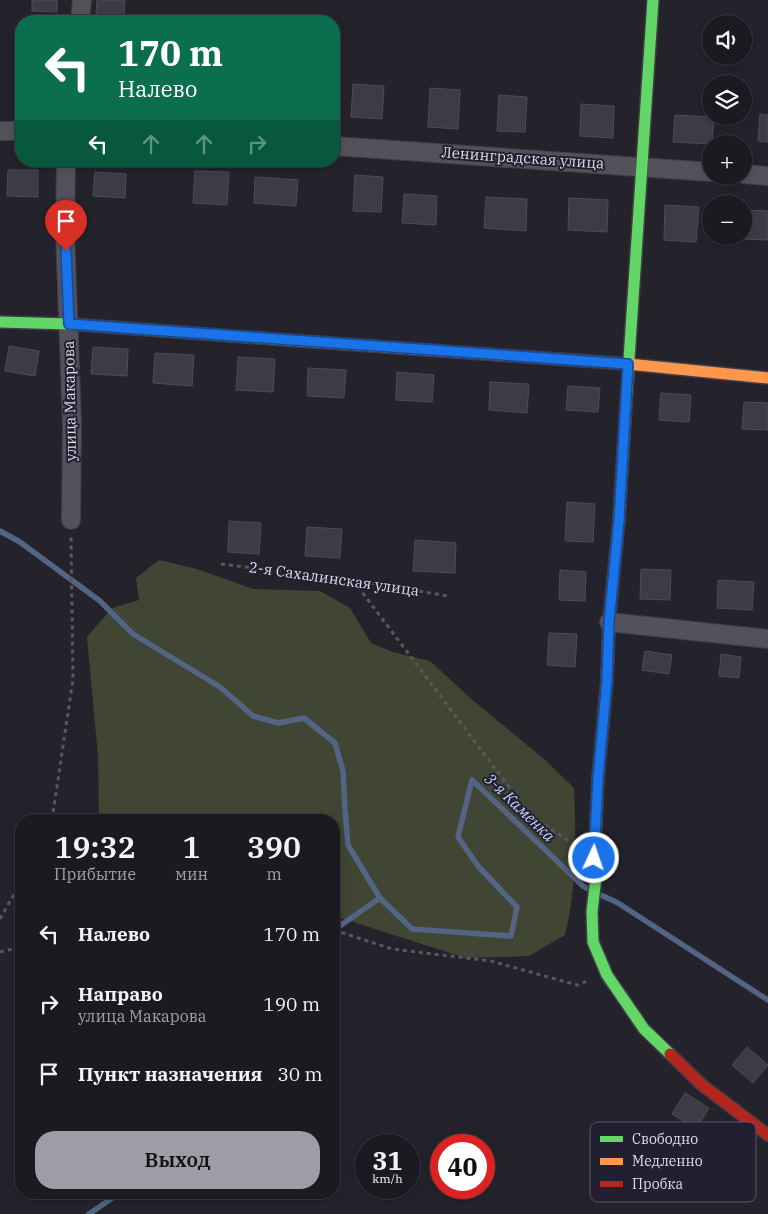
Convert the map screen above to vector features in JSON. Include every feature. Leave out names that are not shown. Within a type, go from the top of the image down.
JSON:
[{"type":"street","points":[[81,15],[82,0]]},
{"type":"street","points":[[653,0],[619,520],[609,622],[607,680],[598,778],[594,858],[596,877],[592,912],[593,942],[607,975],[644,1029],[702,1086],[750,1122]]},
{"type":"street","points":[[0,131],[15,131]]},
{"type":"street","name":"Ленинградская улица","points":[[340,146],[702,171]]},
{"type":"street","name":"улица Макарова","points":[[66,167],[65,232],[72,425],[71,520]]},
{"type":"street","points":[[752,175],[768,176]]},
{"type":"street","points":[[0,322],[69,324],[628,364],[768,378]]},
{"type":"street","points":[[609,622],[768,639]]},
{"type":"street","points":[[756,1126],[768,1135]]},
{"type":"path","points":[[53,814],[73,679],[71,520]]},
{"type":"path","name":"2-я Сахалинская улица","points":[[221,564],[353,580],[448,596]]},
{"type":"path","points":[[353,580],[530,815],[594,858]]},
{"type":"path","points":[[0,919],[15,893]]},
{"type":"path","points":[[340,932],[392,949],[491,961],[577,985],[607,975]]},
{"type":"path","points":[[0,952],[15,948]]},
{"type":"green space","points":[[159,560],[197,569],[253,589],[320,591],[350,608],[371,643],[393,652],[430,661],[469,697],[544,759],[574,788],[574,880],[565,935],[529,956],[466,958],[340,918],[340,814],[99,814],[98,756],[87,637],[112,608],[139,600],[136,578]]},
{"type":"building","points":[[32,0],[57,0],[57,12],[32,11]]},
{"type":"building","points":[[97,0],[125,0],[124,15],[96,14]]},
{"type":"building","points":[[353,84],[384,86],[382,119],[351,117]]},
{"type":"building","points":[[430,88],[460,90],[458,129],[428,127]]},
{"type":"building","points":[[499,95],[527,97],[525,132],[497,131]]},
{"type":"building","points":[[581,104],[614,106],[613,138],[580,136]]},
{"type":"building","points":[[760,114],[768,115],[768,142],[758,141]]},
{"type":"building","points":[[675,115],[702,116],[702,125],[713,125],[713,135],[702,135],[702,143],[673,142]]},
{"type":"building","points":[[8,170],[38,170],[38,197],[7,196]]},
{"type":"building","points":[[195,171],[229,172],[227,205],[193,203]]},
{"type":"building","points":[[95,172],[126,174],[125,198],[93,196]]},
{"type":"building","points":[[355,175],[383,177],[381,212],[353,211]]},
{"type":"building","points":[[255,177],[298,180],[296,206],[254,203]]},
{"type":"building","points":[[404,194],[437,196],[436,225],[402,223]]},
{"type":"building","points":[[486,197],[527,199],[526,231],[484,228]]},
{"type":"building","points":[[569,198],[608,200],[607,232],[568,230]]},
{"type":"building","points":[[665,205],[699,207],[696,242],[664,240]]},
{"type":"building","points":[[752,210],[768,211],[768,240],[752,239]]},
{"type":"building","points":[[9,346],[39,351],[35,376],[5,371]]},
{"type":"building","points":[[93,347],[128,349],[127,376],[91,374]]},
{"type":"building","points":[[155,353],[194,355],[192,386],[153,383]]},
{"type":"building","points":[[238,357],[275,359],[273,392],[236,390]]},
{"type":"building","points":[[308,368],[346,370],[344,398],[307,396]]},
{"type":"building","points":[[397,372],[434,375],[432,402],[396,400]]},
{"type":"building","points":[[490,382],[529,384],[527,413],[489,410]]},
{"type":"building","points":[[568,386],[600,388],[598,412],[566,410]]},
{"type":"building","points":[[661,393],[691,395],[689,422],[659,420]]},
{"type":"building","points":[[744,402],[768,403],[768,430],[742,429]]},
{"type":"building","points":[[567,502],[595,504],[593,542],[565,541]]},
{"type":"building","points":[[229,521],[261,523],[259,554],[228,552]]},
{"type":"building","points":[[307,527],[342,529],[340,558],[305,556]]},
{"type":"building","points":[[415,540],[456,543],[455,573],[413,571]]},
{"type":"building","points":[[641,569],[671,570],[670,600],[640,599]]},
{"type":"building","points":[[560,570],[586,572],[585,601],[559,600]]},
{"type":"building","points":[[718,580],[754,582],[752,610],[717,608]]},
{"type":"building","points":[[549,633],[577,634],[575,667],[547,665]]},
{"type":"building","points":[[645,651],[672,655],[669,674],[642,670]]},
{"type":"building","points":[[721,654],[741,657],[739,678],[719,676]]},
{"type":"building","points":[[747,1047],[768,1065],[753,1083],[732,1065]]},
{"type":"building","points":[[685,1093],[709,1108],[700,1122],[685,1122],[672,1114]]},
{"type":"waterway","points":[[0,531],[20,542],[100,601],[133,634],[220,687],[253,716],[278,723],[304,718],[335,743],[343,771],[348,845],[380,898],[412,929],[511,936],[517,907],[478,866],[458,837],[472,780],[588,889]]},
{"type":"waterway","name":"3-я Каменка","points":[[601,895],[618,903],[768,1000]]},
{"type":"waterway","points":[[340,926],[380,898]]},
{"type":"waterway","points":[[89,1214],[111,1199]]},
{"type":"traffic: fast","points":[[625,419],[653,0]]},
{"type":"traffic: fast","points":[[0,322],[69,324],[302,341]]},
{"type":"traffic: fast","points":[[595,843],[596,877],[592,912],[593,942],[607,975],[644,1029],[670,1054]]},
{"type":"traffic: slow","points":[[302,341],[628,364],[768,378]]},
{"type":"traffic: slow","points":[[595,843],[598,778],[607,680],[609,622],[619,520],[625,419]]},
{"type":"traffic: jam","points":[[670,1054],[702,1085],[751,1122]]},
{"type":"traffic: jam","points":[[756,1126],[768,1135]]},
{"type":"route","points":[[66,251],[69,324],[628,364],[619,520],[609,622],[607,680],[598,778],[594,858]]}]
